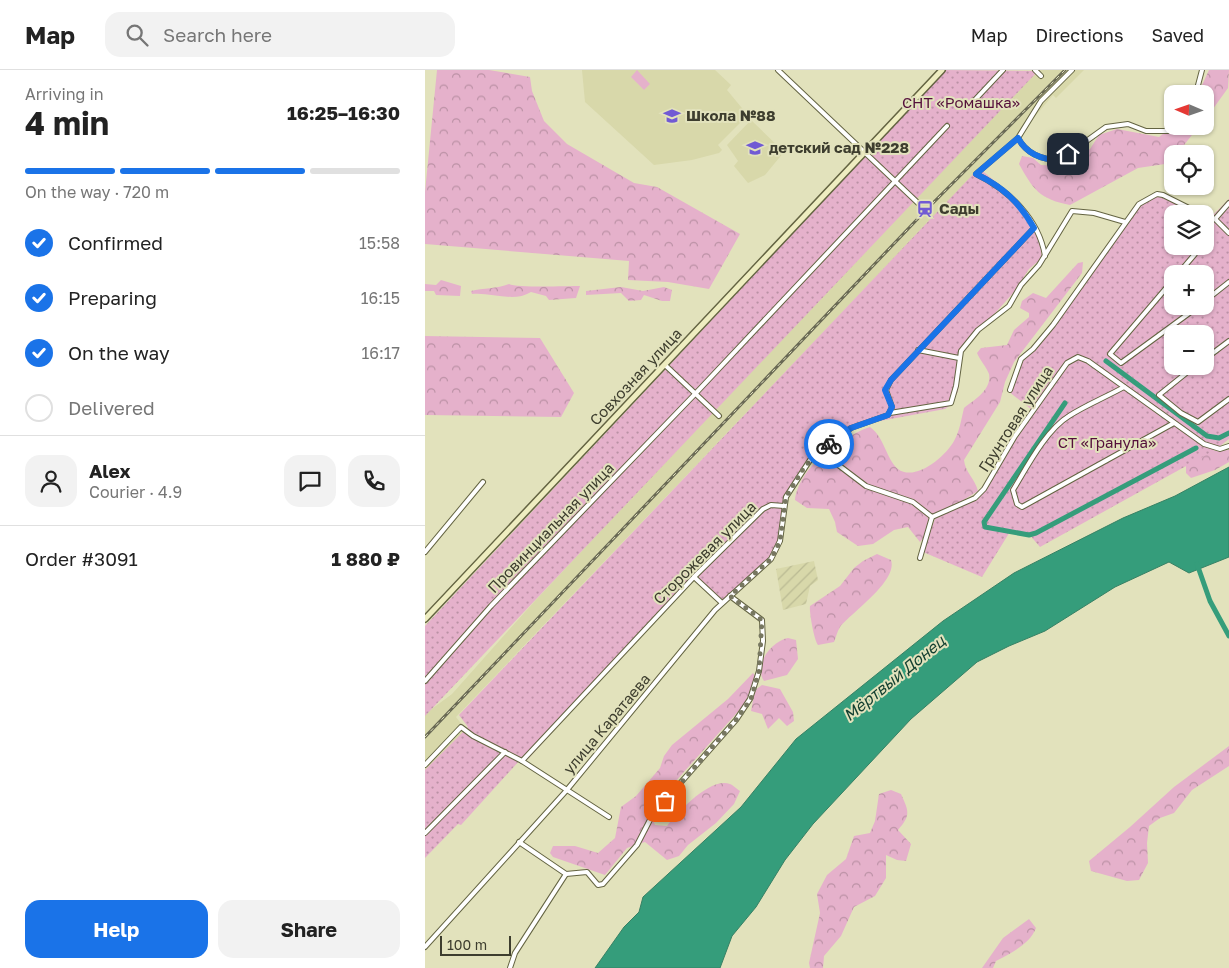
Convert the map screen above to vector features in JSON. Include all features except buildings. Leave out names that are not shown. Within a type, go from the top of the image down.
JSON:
[{"type":"street","points":[[778,70],[918,203]]},
{"type":"street","name":"Совхозная улица","points":[[425,619],[942,70]]},
{"type":"street","points":[[972,103],[1003,70]]},
{"type":"street","points":[[1035,70],[1041,76]]},
{"type":"street","points":[[1045,256],[1041,236],[1021,206],[992,182],[976,174],[1018,138],[1041,100],[1072,70]]},
{"type":"street","points":[[1198,85],[1202,70]]},
{"type":"street","points":[[1018,138],[1022,146],[1036,157],[1060,160],[1106,127],[1128,124],[1156,132],[1164,131]]},
{"type":"street","name":"Провинциальная улица","points":[[425,681],[491,606],[697,393],[947,126]]},
{"type":"street","points":[[1010,390],[1021,359],[1033,349],[1053,325],[1139,204],[1157,194],[1183,205]]},
{"type":"street","points":[[1214,218],[1229,203]]},
{"type":"street","points":[[784,506],[786,497],[805,466],[822,449],[851,428],[885,417],[890,413],[951,403],[956,386],[961,351],[978,330],[1009,306],[1021,285],[1045,256],[1072,211],[1094,213],[1125,222]]},
{"type":"street","points":[[1214,220],[1229,233]]},
{"type":"street","points":[[890,413],[892,407],[885,390],[918,350],[1034,228]]},
{"type":"street","points":[[1186,265],[1194,255]]},
{"type":"street","points":[[1214,294],[1229,282]]},
{"type":"street","points":[[1164,291],[1110,354],[1121,363],[1187,315]]},
{"type":"street","points":[[1214,352],[1229,341]]},
{"type":"street","points":[[918,350],[959,358]]},
{"type":"street","name":"Грунтовая улица","points":[[933,517],[975,498],[984,489],[1015,436],[1072,358],[1078,357],[1088,361],[1174,423],[1211,447],[1220,449],[1229,446]]},
{"type":"street","points":[[665,365],[697,393],[719,416]]},
{"type":"street","points":[[1184,375],[1159,395],[1181,413],[1198,422],[1229,400]]},
{"type":"street","points":[[1124,388],[1067,416],[1042,444],[1013,490],[1017,504],[1023,507],[1174,423]]},
{"type":"street","points":[[822,449],[833,461],[865,486],[913,502],[933,517],[920,558]]},
{"type":"street","points":[[425,552],[483,482]]},
{"type":"street","name":"Сторожевая улица","points":[[522,761],[694,577],[763,509],[771,505],[784,506]]},
{"type":"street","name":"улица Каратаева","points":[[425,947],[565,791],[722,604],[771,559],[780,541],[784,506]]},
{"type":"street","points":[[694,577],[722,604]]},
{"type":"street","points":[[519,842],[566,874],[587,872],[598,885],[603,884],[637,845],[653,814],[746,706],[759,671],[762,620],[730,596]]},
{"type":"street","points":[[425,765],[461,727],[473,736],[522,761],[565,791],[609,818]]},
{"type":"street","points":[[425,833],[505,752]]},
{"type":"street","points":[[510,968],[515,953],[566,874]]},
{"type":"shaded area","name":"Школа №88","points":[[582,70],[715,70],[731,85],[727,90],[746,113],[741,118],[743,120],[718,145],[722,150],[719,153],[692,160],[654,165],[585,102]]},
{"type":"shaded area","points":[[1036,70],[1084,70],[1056,98],[1053,95],[1022,132],[1020,138],[974,174],[456,717],[466,730],[425,775],[425,714],[452,694],[533,603],[918,193],[1037,72]]},
{"type":"shaded area","name":"детский сад №228","points":[[751,120],[784,152],[765,175],[748,183],[734,166],[738,161],[727,145]]},
{"type":"shaded area","points":[[814,561],[818,580],[810,586],[806,604],[783,610],[776,569]]},
{"type":"green space","points":[[437,70],[489,70],[530,77],[532,91],[544,121],[567,144],[634,183],[657,187],[740,234],[709,289],[668,282],[628,280],[629,261],[425,244],[425,192]]},
{"type":"green space","points":[[637,70],[650,84],[644,90],[631,77]]},
{"type":"green space","name":"СНТ «Ромашка»","points":[[946,70],[1038,71],[425,716],[425,626]]},
{"type":"green space","points":[[1209,70],[1229,70],[1228,88],[1214,107],[1214,85],[1202,85]]},
{"type":"green space","points":[[1117,129],[1159,137],[1164,133],[1164,135],[1192,135],[1184,145],[1164,145],[1164,164],[1138,168],[1070,205],[1051,200],[1038,192],[1019,164],[1022,156],[1033,158],[1041,165],[1059,166],[1090,149],[1099,135]]},
{"type":"green space","points":[[979,168],[1013,197],[1029,216],[1035,227],[1042,258],[1029,269],[1014,292],[963,349],[958,391],[952,404],[945,409],[869,423],[855,429],[821,454],[797,477],[786,498],[778,550],[724,604],[694,577],[527,760],[520,760],[461,825],[458,824],[425,858],[425,770],[468,727],[459,715]]},
{"type":"green space","name":"СТ «Гранула»","points":[[1159,194],[1184,205],[1164,205],[1164,255],[1214,255],[1214,214],[1229,199],[1229,439],[1215,450],[1040,547],[1028,533],[1011,530],[982,577],[923,552],[937,513],[946,511],[979,492],[1032,410],[1008,391],[1021,361],[1072,298],[1127,218],[1148,198]]},
{"type":"green space","points":[[1083,262],[1082,273],[1014,362],[1005,382],[1000,402],[964,460],[978,491],[946,511],[937,513],[929,518],[926,535],[920,542],[908,527],[894,530],[873,544],[858,546],[837,532],[829,509],[807,508],[795,500],[800,484],[813,464],[817,461],[823,462],[844,441],[870,427],[879,437],[898,469],[905,472],[913,472],[929,466],[937,460],[954,441],[964,408],[977,398],[988,385],[989,374],[977,353],[981,348],[1007,345],[1014,330],[1029,317],[1029,313],[1020,308],[1022,301],[1033,293],[1046,298],[1078,263]]},
{"type":"green space","points":[[441,280],[461,286],[460,296],[436,295],[434,291],[425,291],[425,284],[436,285]]},
{"type":"green space","points":[[509,284],[580,286],[576,298],[549,300],[546,296],[531,292],[517,297],[510,297],[472,294],[471,291]]},
{"type":"green space","points":[[621,287],[643,291],[664,287],[672,290],[670,301],[662,301],[644,295],[641,300],[629,301],[621,293],[586,295],[586,291]]},
{"type":"green space","points":[[425,336],[540,338],[574,393],[561,417],[425,415]]},
{"type":"green space","points":[[1229,450],[1229,462],[1215,470],[1191,478],[1186,473],[1186,462],[1208,451]]},
{"type":"green space","points":[[877,554],[891,560],[888,577],[873,596],[840,627],[834,642],[818,645],[812,626],[810,606],[840,586],[854,568],[863,561]]},
{"type":"green space","points":[[788,638],[796,640],[798,659],[787,675],[764,681],[761,668],[766,654],[770,648]]},
{"type":"green space","points":[[753,673],[757,678],[743,706],[649,811],[655,825],[667,826],[686,805],[704,791],[722,783],[730,784],[740,791],[734,804],[716,823],[688,845],[679,856],[667,860],[645,842],[627,848],[605,875],[553,857],[550,853],[553,846],[575,846],[598,853],[615,838],[621,807],[636,796],[660,768],[664,756],[672,745],[728,699]]},
{"type":"green space","points":[[762,685],[780,689],[793,712],[794,721],[787,726],[779,718],[768,729],[762,714],[751,711],[755,690]]},
{"type":"green space","points":[[1229,746],[1229,766],[1192,790],[1174,813],[1160,818],[1149,826],[1147,843],[1148,863],[1139,880],[1127,881],[1091,871],[1089,861],[1174,787]]},
{"type":"green space","points":[[891,790],[901,794],[907,809],[907,817],[898,830],[911,844],[906,861],[897,860],[886,855],[886,878],[875,896],[854,907],[841,936],[824,956],[823,968],[810,968],[809,963],[820,913],[817,894],[827,875],[846,859],[854,836],[870,833],[875,821],[879,794]]},
{"type":"green space","points":[[1029,919],[1036,928],[1029,939],[1019,948],[996,961],[993,968],[982,968],[1003,938]]},
{"type":"water","name":"Мёртвый Донец","points":[[1229,467],[1229,557],[1189,573],[1169,562],[1115,587],[1045,631],[977,662],[911,719],[813,824],[785,860],[756,907],[732,936],[720,968],[595,968],[624,927],[639,912],[643,897],[741,807],[796,739],[943,621],[1014,573],[1123,518],[1175,496]]},
{"type":"waterway","points":[[1106,361],[1207,436],[1219,438],[1229,433]]},
{"type":"waterway","points":[[1065,403],[984,522],[985,527],[1029,535],[1036,533],[1196,448]]},
{"type":"waterway","points":[[1197,564],[1210,601],[1229,636]]},
{"type":"railway","points":[[425,737],[926,210],[1065,70]]},
{"type":"way so far","points":[[665,801],[736,720],[751,699],[757,682],[762,653],[762,620],[730,596],[771,559],[780,541],[786,497],[805,466],[829,444]]},
{"type":"place","name":"Школа №88","points":[[672,116]]},
{"type":"place","name":"детский сад №228","points":[[755,148]]},
{"type":"place","name":"Сады","points":[[925,209]]},
{"type":"route","points":[[829,444],[851,428],[888,415],[892,407],[885,390],[891,380],[1034,228],[1021,206],[992,182],[976,174],[1018,138],[1022,146],[1036,157],[1060,160],[1068,154]]}]
